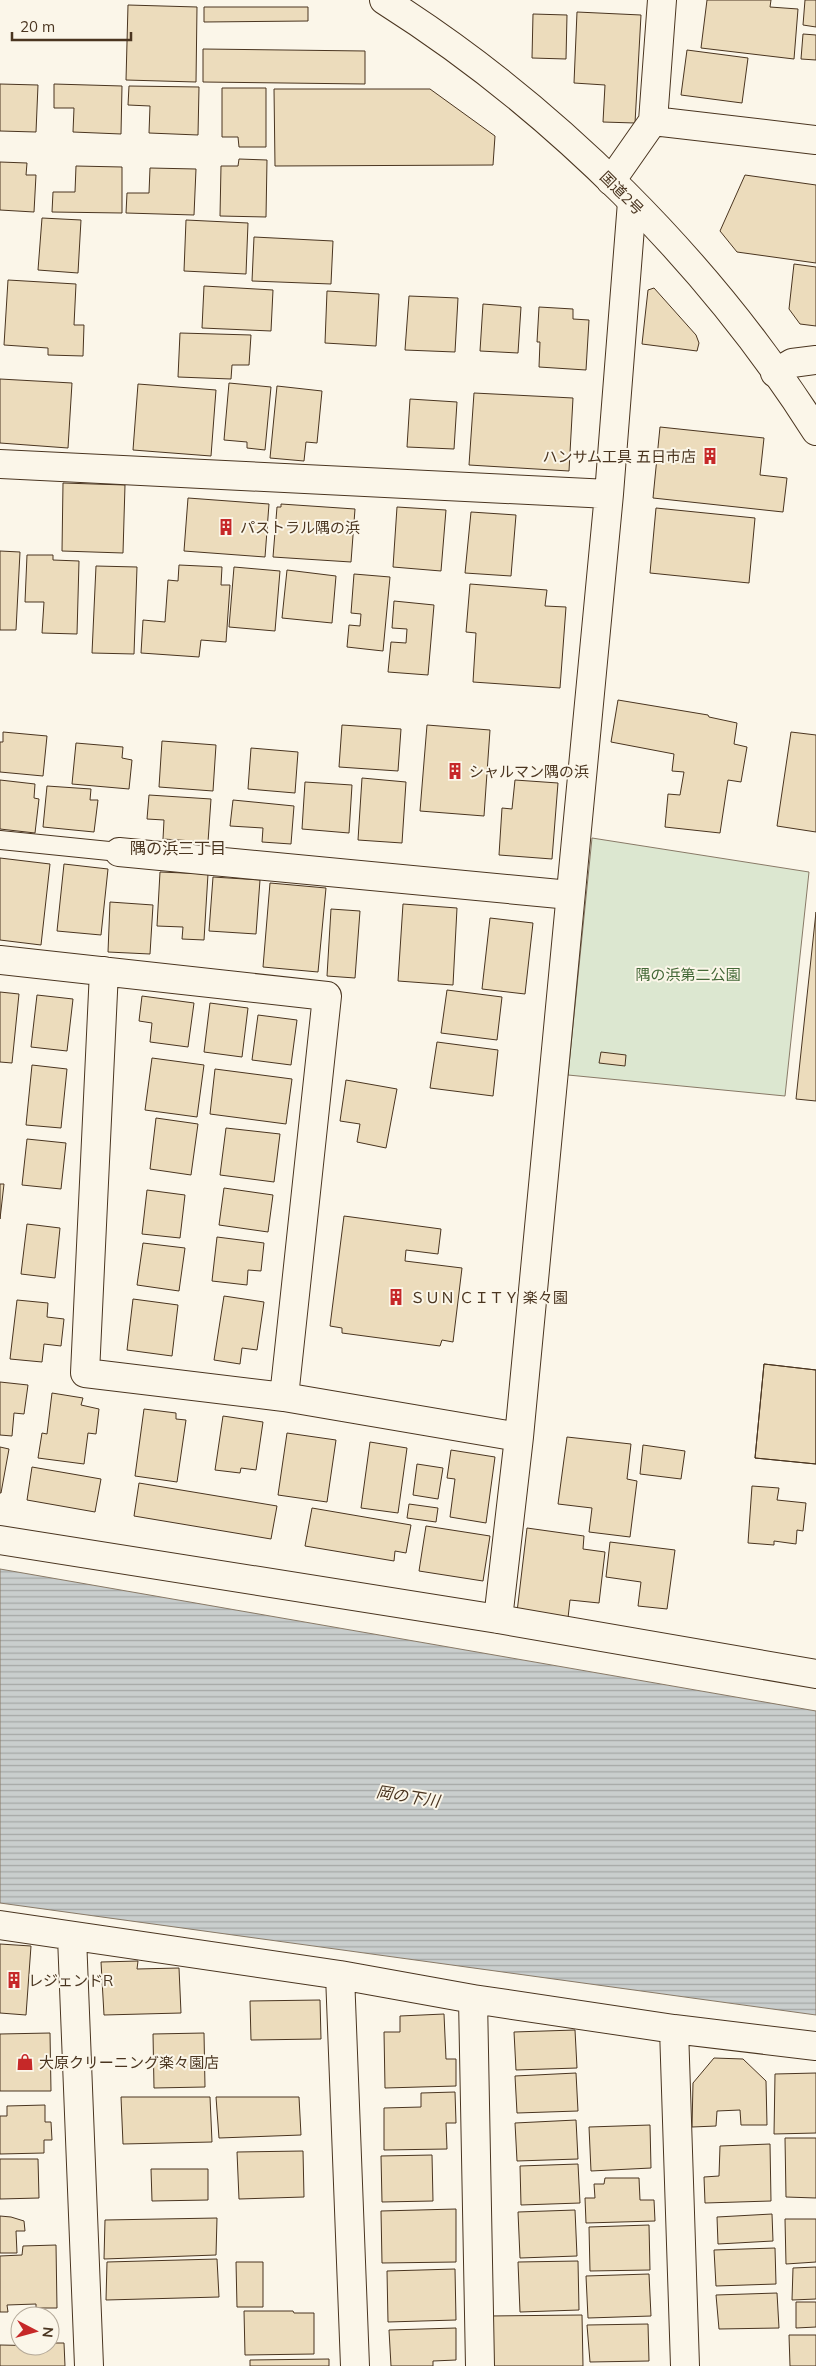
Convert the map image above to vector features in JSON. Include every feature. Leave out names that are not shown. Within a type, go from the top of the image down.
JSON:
[{"type":"main road","name":"国道2号","points":[[384,0],[416,20],[489,75],[560,134],[611,181],[690,264],[748,335],[816,431]]},
{"type":"main road","points":[[611,181],[653,121],[662,0]]},
{"type":"main road","points":[[653,121],[816,140]]},
{"type":"main road","points":[[498,1619],[519,1437],[610,494],[632,202]]},
{"type":"main road","points":[[775,373],[792,363],[816,360]]},
{"type":"main road","points":[[0,464],[610,494]]},
{"type":"main road","points":[[119,852],[570,895]]},
{"type":"main road","points":[[0,960],[327,996],[284,1398]]},
{"type":"main road","points":[[104,971],[85,1373],[284,1398],[519,1437]]},
{"type":"main road","points":[[0,1540],[498,1619],[816,1674]]},
{"type":"main road","points":[[0,1925],[340,1975],[473,1999],[674,2029],[816,2046]]},
{"type":"main road","points":[[72,1937],[89,2366]]},
{"type":"main road","points":[[340,1975],[355,2366]]},
{"type":"main road","points":[[473,1999],[480,2366]]},
{"type":"main road","points":[[674,2029],[685,2366]]},
{"type":"lane","points":[[0,840],[119,852]]},
{"type":"green space","name":"隅の浜第二公園","points":[[592,838],[809,872],[785,1096],[568,1075]]},
{"type":"water","name":"岡の下川","points":[[0,1569],[816,1711],[816,2015],[0,1903]]},
{"type":"building","points":[[707,0],[771,0],[770,7],[798,9],[794,59],[701,48]]},
{"type":"building","points":[[805,0],[816,0],[816,27],[803,25]]},
{"type":"building","points":[[128,5],[197,7],[196,82],[126,80]]},
{"type":"building","points":[[204,7],[308,7],[308,21],[204,22]]},
{"type":"building","points":[[577,12],[641,15],[635,123],[603,122],[605,85],[574,83]]},
{"type":"building","points":[[533,14],[567,15],[566,59],[532,58]]},
{"type":"building","points":[[803,34],[816,35],[816,60],[801,59]]},
{"type":"building","points":[[203,49],[365,51],[365,84],[203,82]]},
{"type":"building","points":[[687,50],[748,58],[742,103],[681,95]]},
{"type":"building","points":[[0,84],[38,85],[36,132],[0,131]]},
{"type":"building","points":[[54,84],[122,86],[121,134],[73,132],[74,108],[54,108]]},
{"type":"building","points":[[129,86],[199,87],[198,135],[149,133],[150,106],[128,105]]},
{"type":"building","points":[[222,88],[266,88],[266,147],[239,147],[238,137],[222,137]]},
{"type":"building","points":[[274,89],[430,89],[495,136],[493,165],[275,166]]},
{"type":"building","points":[[239,159],[267,160],[266,217],[220,216],[221,166],[238,166]]},
{"type":"building","points":[[0,162],[27,163],[26,175],[36,175],[34,212],[0,210]]},
{"type":"building","points":[[76,166],[122,167],[122,213],[52,212],[53,192],[75,192]]},
{"type":"building","points":[[150,168],[196,169],[194,215],[126,213],[127,193],[149,193]]},
{"type":"building","points":[[745,175],[816,185],[816,263],[737,252],[720,231]]},
{"type":"building","points":[[42,218],[81,220],[78,273],[38,270]]},
{"type":"building","points":[[186,220],[248,223],[246,274],[184,271]]},
{"type":"building","points":[[254,237],[333,241],[331,284],[252,281]]},
{"type":"building","points":[[794,264],[816,267],[816,326],[800,324],[789,309]]},
{"type":"building","points":[[8,280],[76,284],[74,325],[84,325],[83,356],[48,355],[48,348],[4,345]]},
{"type":"building","points":[[204,286],[273,290],[271,331],[202,328]]},
{"type":"building","points":[[654,288],[696,335],[699,343],[697,351],[642,344],[648,290]]},
{"type":"building","points":[[327,291],[379,294],[376,346],[325,343]]},
{"type":"building","points":[[409,296],[458,298],[455,352],[405,350]]},
{"type":"building","points":[[483,304],[521,307],[518,353],[480,351]]},
{"type":"building","points":[[539,307],[573,309],[573,319],[589,320],[586,370],[539,367],[540,342],[537,342]]},
{"type":"building","points":[[180,333],[251,335],[249,365],[232,365],[231,379],[178,377]]},
{"type":"building","points":[[0,379],[72,383],[68,448],[0,443]]},
{"type":"building","points":[[229,383],[271,387],[265,450],[247,448],[247,442],[224,440]]},
{"type":"building","points":[[138,384],[216,390],[211,456],[133,450]]},
{"type":"building","points":[[277,386],[322,391],[317,443],[306,442],[304,461],[270,458]]},
{"type":"building","points":[[474,393],[573,398],[569,471],[469,465]]},
{"type":"building","points":[[410,399],[457,402],[454,449],[407,447]]},
{"type":"building","name":"ハンサム工具 五日市店","points":[[660,427],[764,438],[760,475],[787,478],[783,512],[653,498]]},
{"type":"building","points":[[63,483],[125,485],[123,553],[62,551]]},
{"type":"building","name":"パストラル隅の浜","points":[[188,498],[269,504],[265,557],[184,551]]},
{"type":"building","name":"パストラル隅の浜","points":[[281,504],[355,509],[351,562],[273,557],[277,507],[281,507]]},
{"type":"building","points":[[397,507],[446,510],[441,571],[393,567]]},
{"type":"building","points":[[656,508],[755,518],[749,583],[650,573]]},
{"type":"building","points":[[471,512],[516,515],[511,576],[465,573]]},
{"type":"building","points":[[0,551],[20,552],[16,630],[0,630]]},
{"type":"building","points":[[27,555],[53,555],[53,560],[79,561],[77,634],[42,633],[44,602],[25,602]]},
{"type":"building","points":[[179,565],[222,567],[221,585],[230,585],[226,642],[201,640],[199,657],[141,653],[143,620],[165,622],[168,580],[178,581]]},
{"type":"building","points":[[96,566],[137,567],[134,654],[92,653]]},
{"type":"building","points":[[234,567],[280,571],[275,631],[229,627]]},
{"type":"building","points":[[287,570],[336,576],[332,623],[282,618]]},
{"type":"building","points":[[354,574],[390,577],[383,651],[347,647],[349,625],[360,626],[361,614],[351,613]]},
{"type":"building","points":[[470,584],[547,590],[545,606],[566,607],[560,688],[473,682],[476,633],[466,632]]},
{"type":"building","points":[[394,601],[434,605],[428,675],[388,672],[391,642],[406,643],[407,629],[392,628]]},
{"type":"building","points":[[618,700],[708,715],[709,717],[737,723],[734,744],[747,747],[741,782],[728,780],[720,833],[665,827],[668,794],[680,795],[684,772],[672,771],[674,754],[611,742]]},
{"type":"building","points":[[342,725],[401,729],[398,771],[339,767]]},
{"type":"building","name":"シャルマン隅の浜","points":[[427,725],[490,730],[484,816],[420,811]]},
{"type":"building","points":[[3,732],[47,736],[43,776],[0,772],[0,742],[3,742]]},
{"type":"building","points":[[791,732],[816,735],[816,832],[777,826]]},
{"type":"building","points":[[162,741],[216,745],[213,791],[159,787]]},
{"type":"building","points":[[76,743],[123,747],[122,758],[132,760],[129,789],[72,784]]},
{"type":"building","points":[[251,748],[298,752],[295,793],[248,789]]},
{"type":"building","points":[[362,778],[406,782],[402,843],[358,840]]},
{"type":"building","points":[[0,780],[35,784],[34,798],[39,799],[35,833],[0,829]]},
{"type":"building","points":[[515,780],[558,783],[552,859],[499,855],[502,808],[512,809]]},
{"type":"building","points":[[305,782],[352,785],[349,833],[302,829]]},
{"type":"building","points":[[47,786],[91,789],[90,800],[98,800],[94,832],[43,827]]},
{"type":"building","points":[[149,795],[211,799],[208,842],[163,839],[164,820],[147,819]]},
{"type":"building","points":[[233,800],[294,806],[291,844],[262,842],[263,828],[230,826]]},
{"type":"building","points":[[0,858],[50,864],[41,945],[0,940]]},
{"type":"building","points":[[64,864],[108,869],[101,935],[57,931]]},
{"type":"building","points":[[160,872],[208,874],[204,940],[182,939],[183,927],[157,926]]},
{"type":"building","points":[[213,877],[260,880],[256,934],[209,931]]},
{"type":"building","points":[[270,883],[326,888],[318,972],[263,967]]},
{"type":"building","points":[[110,902],[153,905],[150,954],[108,952]]},
{"type":"building","points":[[403,904],[457,908],[453,985],[398,981]]},
{"type":"building","points":[[331,909],[360,911],[355,978],[327,976]]},
{"type":"building","points":[[816,912],[816,1101],[796,1099]]},
{"type":"building","points":[[490,918],[533,923],[525,994],[482,989]]},
{"type":"building","points":[[447,990],[502,997],[497,1040],[441,1033]]},
{"type":"building","points":[[0,992],[19,994],[12,1063],[0,1062]]},
{"type":"building","points":[[37,995],[73,999],[67,1051],[31,1047]]},
{"type":"building","points":[[142,996],[194,1003],[188,1047],[150,1042],[152,1023],[139,1021]]},
{"type":"building","points":[[210,1003],[248,1008],[242,1057],[204,1052]]},
{"type":"building","points":[[258,1015],[297,1020],[291,1065],[252,1060]]},
{"type":"building","points":[[437,1042],[498,1050],[493,1096],[430,1088]]},
{"type":"building","points":[[601,1052],[626,1055],[625,1066],[599,1063]]},
{"type":"building","points":[[152,1058],[204,1065],[197,1117],[145,1110]]},
{"type":"building","points":[[32,1065],[67,1069],[61,1128],[26,1125]]},
{"type":"building","points":[[215,1069],[292,1079],[286,1124],[210,1114]]},
{"type":"building","points":[[346,1080],[397,1089],[386,1148],[357,1142],[360,1124],[340,1121]]},
{"type":"building","points":[[156,1118],[198,1124],[191,1175],[150,1169]]},
{"type":"building","points":[[226,1128],[280,1134],[274,1182],[220,1175]]},
{"type":"building","points":[[27,1139],[66,1143],[61,1189],[22,1185]]},
{"type":"building","points":[[0,1184],[4,1184],[0,1219]]},
{"type":"building","points":[[224,1188],[273,1195],[268,1232],[219,1225]]},
{"type":"building","points":[[147,1190],[185,1195],[180,1238],[142,1234]]},
{"type":"building","name":"ＳＵＮ ＣＩＴＹ 楽々園","points":[[344,1216],[441,1229],[438,1254],[406,1250],[405,1261],[462,1268],[453,1342],[442,1340],[440,1346],[342,1333],[342,1328],[330,1326]]},
{"type":"building","points":[[27,1224],[60,1228],[55,1278],[21,1274]]},
{"type":"building","points":[[217,1237],[264,1243],[261,1271],[248,1270],[247,1285],[212,1281]]},
{"type":"building","points":[[143,1243],[185,1248],[179,1291],[137,1285]]},
{"type":"building","points":[[224,1296],[264,1302],[257,1350],[242,1348],[240,1364],[214,1360]]},
{"type":"building","points":[[133,1299],[178,1305],[172,1356],[127,1350]]},
{"type":"building","points":[[17,1300],[48,1303],[47,1317],[64,1319],[61,1346],[44,1344],[42,1362],[10,1359]]},
{"type":"building","points":[[764,1364],[816,1370],[816,1464],[755,1458]]},
{"type":"building","points":[[764,1364],[816,1370],[816,1464],[755,1458]]},
{"type":"building","points":[[0,1382],[28,1385],[24,1414],[14,1413],[12,1436],[0,1435]]},
{"type":"building","points":[[52,1393],[83,1398],[81,1405],[99,1409],[96,1434],[88,1433],[84,1464],[38,1458],[42,1433],[47,1434]]},
{"type":"building","points":[[144,1409],[176,1413],[176,1419],[186,1420],[177,1482],[135,1476]]},
{"type":"building","points":[[223,1416],[263,1422],[256,1470],[241,1468],[240,1473],[215,1470]]},
{"type":"building","points":[[287,1433],[336,1440],[327,1502],[278,1495]]},
{"type":"building","points":[[567,1437],[631,1444],[627,1479],[637,1481],[630,1537],[589,1532],[592,1508],[558,1504]]},
{"type":"building","points":[[370,1442],[407,1448],[398,1513],[361,1508]]},
{"type":"building","points":[[643,1445],[685,1451],[681,1479],[640,1474]]},
{"type":"building","points":[[0,1447],[9,1449],[1,1493],[0,1493]]},
{"type":"building","points":[[451,1450],[495,1457],[486,1523],[450,1517],[455,1479],[447,1478]]},
{"type":"building","points":[[417,1464],[443,1468],[438,1499],[413,1495]]},
{"type":"building","points":[[32,1467],[101,1479],[95,1512],[27,1500]]},
{"type":"building","points":[[139,1483],[277,1506],[271,1539],[134,1516]]},
{"type":"building","points":[[752,1486],[779,1488],[777,1500],[806,1503],[803,1531],[797,1530],[796,1544],[774,1541],[774,1545],[748,1543]]},
{"type":"building","points":[[409,1504],[438,1508],[436,1522],[407,1518]]},
{"type":"building","points":[[312,1508],[411,1525],[406,1553],[395,1551],[394,1561],[305,1546]]},
{"type":"building","points":[[426,1526],[490,1536],[483,1581],[419,1571]]},
{"type":"building","points":[[527,1528],[584,1536],[583,1549],[605,1552],[599,1603],[570,1600],[568,1618],[517,1612]]},
{"type":"building","points":[[610,1542],[675,1550],[667,1609],[638,1606],[641,1582],[606,1577]]},
{"type":"building","name":"レジェンドR","points":[[0,1944],[31,1946],[26,2015],[0,2013]]},
{"type":"building","points":[[138,1961],[137,1969],[179,1968],[181,2013],[104,2015],[101,1962]]},
{"type":"building","points":[[320,2000],[321,2039],[251,2040],[250,2001]]},
{"type":"building","points":[[444,2014],[446,2059],[456,2059],[456,2086],[385,2088],[384,2032],[400,2032],[400,2016]]},
{"type":"building","points":[[575,2030],[577,2068],[516,2070],[514,2032]]},
{"type":"building","name":"大原クリーニング楽々園店","points":[[50,2033],[51,2091],[0,2091],[0,2034]]},
{"type":"building","points":[[204,2033],[205,2087],[154,2088],[153,2034]]},
{"type":"building","points":[[714,2058],[743,2059],[766,2081],[767,2125],[741,2125],[740,2110],[717,2111],[716,2126],[692,2127],[693,2083]]},
{"type":"building","points":[[576,2073],[578,2111],[517,2113],[515,2076]]},
{"type":"building","points":[[816,2073],[816,2133],[774,2134],[775,2074]]},
{"type":"building","points":[[455,2092],[456,2123],[446,2123],[447,2149],[384,2150],[384,2108],[421,2107],[421,2093]]},
{"type":"building","points":[[121,2097],[210,2097],[212,2142],[123,2144]]},
{"type":"building","points":[[216,2097],[299,2097],[301,2135],[219,2138]]},
{"type":"building","points":[[45,2105],[45,2122],[51,2122],[52,2140],[44,2140],[44,2153],[0,2154],[0,2116],[7,2116],[7,2106]]},
{"type":"building","points":[[576,2120],[578,2159],[517,2161],[515,2123]]},
{"type":"building","points":[[650,2125],[651,2168],[591,2171],[589,2127]]},
{"type":"building","points":[[785,2138],[816,2138],[816,2198],[786,2197]]},
{"type":"building","points":[[770,2144],[771,2201],[705,2203],[704,2177],[719,2176],[720,2146]]},
{"type":"building","points":[[303,2151],[304,2197],[239,2199],[237,2152]]},
{"type":"building","points":[[432,2155],[433,2201],[382,2202],[381,2156]]},
{"type":"building","points":[[0,2159],[38,2159],[39,2198],[0,2199]]},
{"type":"building","points":[[578,2164],[580,2203],[521,2205],[520,2166]]},
{"type":"building","points":[[151,2169],[208,2169],[208,2200],[152,2201]]},
{"type":"building","points":[[605,2178],[639,2178],[640,2200],[654,2200],[655,2221],[586,2223],[585,2198],[595,2198],[594,2184],[604,2184]]},
{"type":"building","points":[[456,2209],[456,2262],[382,2263],[381,2211]]},
{"type":"building","points":[[575,2210],[577,2256],[520,2258],[518,2212]]},
{"type":"building","points":[[772,2214],[773,2241],[718,2244],[717,2217]]},
{"type":"building","points":[[0,2216],[24,2221],[25,2231],[16,2231],[17,2253],[0,2253]]},
{"type":"building","points":[[217,2218],[216,2255],[104,2259],[105,2220]]},
{"type":"building","points":[[785,2219],[816,2219],[816,2262],[786,2264]]},
{"type":"building","points":[[649,2225],[650,2270],[590,2271],[589,2227]]},
{"type":"building","points":[[56,2245],[57,2306],[36,2306],[36,2304],[7,2305],[8,2312],[0,2312],[0,2256],[22,2255],[23,2246]]},
{"type":"building","points":[[775,2248],[776,2284],[716,2286],[714,2250]]},
{"type":"building","points":[[217,2259],[219,2297],[106,2300],[107,2262]]},
{"type":"building","points":[[578,2261],[579,2310],[520,2312],[518,2262]]},
{"type":"building","points":[[236,2262],[263,2262],[263,2307],[237,2307]]},
{"type":"building","points":[[816,2267],[816,2299],[792,2300],[793,2268]]},
{"type":"building","points":[[455,2269],[456,2320],[388,2322],[387,2271]]},
{"type":"building","points":[[649,2274],[651,2316],[588,2318],[586,2276]]},
{"type":"building","points":[[777,2293],[779,2328],[719,2329],[716,2295]]},
{"type":"building","points":[[796,2302],[816,2302],[816,2327],[796,2328]]},
{"type":"building","points":[[244,2311],[314,2313],[314,2354],[245,2355]]},
{"type":"building","points":[[582,2315],[583,2366],[490,2366],[489,2316]]},
{"type":"building","points":[[648,2324],[649,2361],[590,2362],[587,2325]]},
{"type":"building","points":[[456,2328],[456,2360],[433,2361],[433,2366],[391,2366],[389,2330]]},
{"type":"building","points":[[789,2335],[816,2335],[816,2366],[790,2366]]},
{"type":"building","points":[[60,2343],[64,2343],[65,2366],[0,2366],[0,2345],[10,2345],[10,2356],[60,2356]]},
{"type":"building","points":[[329,2359],[329,2366],[250,2366],[250,2360]]},
{"type":"place","name":"ハンサム工具 五日市店","points":[[710,456]]},
{"type":"place","name":"パストラル隅の浜","points":[[226,527]]},
{"type":"place","name":"シャルマン隅の浜","points":[[455,771]]},
{"type":"place","name":"ＳＵＮ ＣＩＴＹ 楽々園","points":[[396,1297]]},
{"type":"place","name":"レジェンドR","points":[[14,1980]]},
{"type":"place","name":"大原クリーニング楽々園店","points":[[25,2062]]},
{"type":"district","name":"隅の浜三丁目","points":[[178,848]]}]
